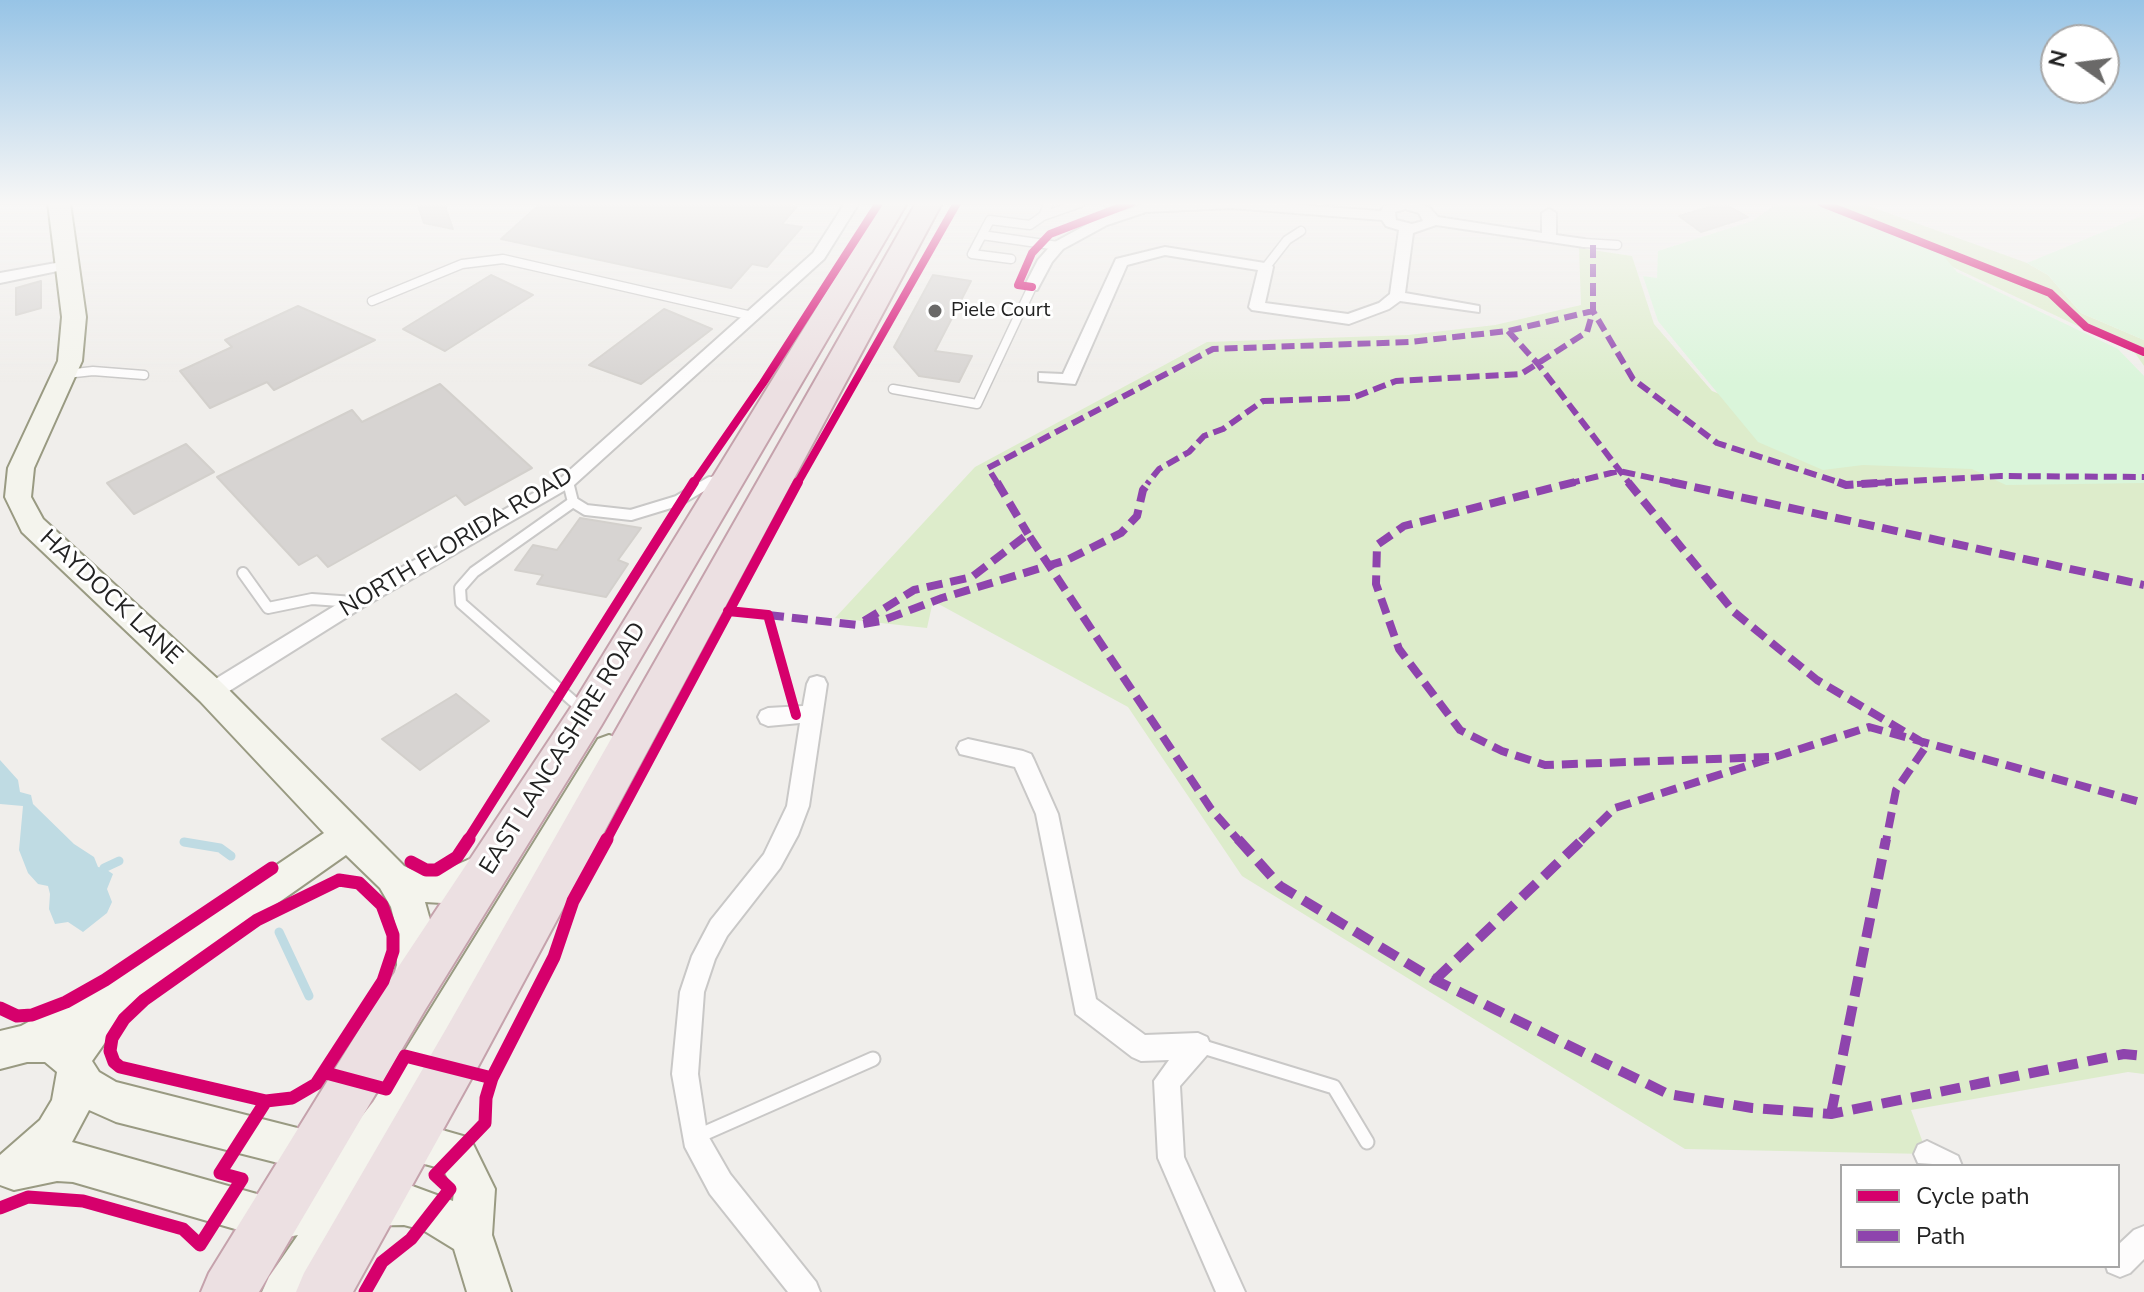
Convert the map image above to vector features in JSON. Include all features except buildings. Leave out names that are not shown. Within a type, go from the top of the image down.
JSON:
[{"type":"highway","name":"EAST LANCASHIRE ROAD","points":[[228,1292],[408,994],[495,863],[587,715],[858,263]]},
{"type":"highway","name":"EAST LANCASHIRE ROAD","points":[[323,1292],[358,1205],[388,1143],[711,597],[896,263]]},
{"type":"street","name":"NORTH FLORIDA ROAD","points":[[211,692],[356,602],[568,481],[811,263]]},
{"type":"street","points":[[1032,287],[1043,263]]},
{"type":"street","points":[[1045,377],[1069,380],[1120,263]]},
{"type":"street","points":[[1243,263],[1266,267],[1257,307],[1349,319],[1384,306],[1397,296],[1401,263]]},
{"type":"street","points":[[0,278],[67,265]]},
{"type":"street","name":"HAYDOCK LANE","points":[[67,265],[74,317],[70,361],[21,468],[18,497],[32,525],[211,692],[392,877],[407,902],[414,927],[415,965],[408,994]]},
{"type":"street","points":[[1397,296],[1474,309]]},
{"type":"street","points":[[806,1292],[720,1184],[694,1138],[685,1074],[692,992],[704,956],[719,928],[772,861],[787,835],[798,806],[817,684]]},
{"type":"street","points":[[768,717],[813,714]]},
{"type":"street","points":[[968,748],[1023,760],[1029,773],[1047,814],[1085,1006],[1141,1048],[1198,1046]]},
{"type":"street","points":[[8,1046],[123,991],[320,857],[347,834]]},
{"type":"street","name":"HAYDOCK LANE","points":[[392,877],[410,886],[442,887],[471,878],[495,863]]},
{"type":"street","points":[[7,1173],[54,1134],[69,1110],[76,1087],[73,1064],[123,991]]},
{"type":"street","points":[[8,1046],[45,1043],[60,1048],[85,1086],[116,1102],[313,1152],[388,1143],[456,1152],[475,1189],[471,1235],[489,1292]]},
{"type":"street","points":[[1198,1046],[1167,1081],[1171,1158],[1231,1292]]},
{"type":"street","points":[[273,1219],[320,1194],[388,1143]]},
{"type":"street","points":[[7,1173],[57,1161],[73,1162],[273,1219],[358,1205],[404,1204],[432,1212],[471,1235]]},
{"type":"street","points":[[284,1292],[358,1205]]},
{"type":"street","points":[[2120,1263],[2144,1240]]},
{"type":"lane","points":[[372,301],[468,263]]},
{"type":"lane","points":[[523,263],[752,316]]},
{"type":"lane","points":[[1266,267],[1269,263]]},
{"type":"lane","points":[[893,389],[977,404],[1032,287]]},
{"type":"lane","points":[[64,374],[93,371],[144,375]]},
{"type":"lane","points":[[568,481],[568,492],[573,502],[586,510],[631,515],[677,501],[733,469]]},
{"type":"lane","points":[[573,502],[474,572],[460,588],[461,603],[587,715]]},
{"type":"lane","points":[[243,573],[268,608],[312,599],[356,602]]},
{"type":"lane","points":[[1198,1046],[1334,1087],[1367,1142]]},
{"type":"lane","points":[[694,1138],[873,1059]]},
{"type":"green space","points":[[1580,263],[1634,263],[1654,324],[1712,391],[1797,425],[2144,427],[2144,1074],[2128,1072],[1911,1110],[1927,1154],[1685,1149],[1242,876],[1128,707],[933,601],[927,628],[835,618],[975,467],[1207,342],[1408,335],[1495,325],[1581,305]]},
{"type":"green space","points":[[1658,263],[1950,263],[1957,272],[2118,349],[2144,376],[2144,483],[2006,485],[1972,469],[1863,465],[1823,470],[1758,442],[1658,321],[1643,276],[1657,278]]},
{"type":"green space","points":[[1945,263],[2028,263],[2048,275],[2081,313],[2144,340],[2144,366],[2135,353]]},
{"type":"green space","points":[[2028,263],[2144,263],[2144,340],[2081,313],[2048,275]]},
{"type":"water","points":[[0,760],[18,780],[20,792],[31,795],[33,804],[74,844],[94,857],[98,867],[113,874],[107,889],[112,902],[107,913],[83,932],[68,922],[55,924],[49,909],[48,886],[38,884],[28,873],[19,850],[23,806],[0,804]]},
{"type":"waterway","points":[[184,842],[220,848],[231,856]]},
{"type":"waterway","points":[[104,868],[119,861]]},
{"type":"waterway","points":[[279,932],[309,996]]},
{"type":"marked path","points":[[1593,263],[1593,311],[1633,379],[1717,443],[1846,485],[2001,476],[2144,477]]},
{"type":"marked path","points":[[768,615],[857,625],[881,621],[942,598],[1067,560],[1121,533],[1137,516],[1143,490],[1159,469],[1189,452],[1204,436],[1223,429],[1263,401],[1352,398],[1396,381],[1521,374],[1587,332],[1593,311],[1508,331],[1409,342],[1213,349],[988,468],[1028,534]]},
{"type":"marked path","points":[[1508,331],[1538,364],[1619,471],[1734,612],[1817,680],[1927,745],[1896,790],[1831,1114]]},
{"type":"marked path","points":[[1769,757],[1545,765],[1502,751],[1460,730],[1399,649],[1376,584],[1377,545],[1404,526],[1619,471],[2144,585]]},
{"type":"marked path","points":[[864,621],[914,590],[972,577],[1028,534],[1211,809],[1280,886],[1435,980],[1668,1094],[1752,1108],[1831,1114],[2124,1054],[2144,1056]]},
{"type":"marked path","points":[[1435,980],[1615,808],[1869,727],[2144,803]]},
{"type":"cycle path","points":[[411,862],[426,870],[436,870],[457,857],[684,497],[840,263]]},
{"type":"cycle path","points":[[365,1292],[382,1262],[411,1239],[450,1189],[435,1175],[485,1123],[486,1098],[492,1078],[554,957],[573,901],[843,399],[922,263]]},
{"type":"cycle path","points":[[1027,263],[1018,285],[1032,287]]},
{"type":"cycle path","points":[[1975,263],[2050,293],[2086,327],[2144,352]]},
{"type":"cycle path","points":[[728,611],[768,615],[796,715]]},
{"type":"cycle path","points":[[0,1008],[17,1016],[32,1015],[66,1002],[105,980],[272,868]]},
{"type":"cycle path","points":[[339,880],[359,883],[382,905],[393,935],[393,951],[383,981],[316,1084],[292,1098],[266,1101],[120,1067],[114,1062],[110,1051],[112,1038],[124,1019],[144,1000],[257,920],[339,880]]},
{"type":"cycle path","points":[[326,1073],[386,1089],[405,1056],[492,1078]]},
{"type":"cycle path","points":[[0,1208],[28,1197],[83,1201],[183,1229],[200,1245],[242,1179],[220,1173],[266,1101]]},
{"type":"place","name":"Piele Court","points":[[935,311]]}]
